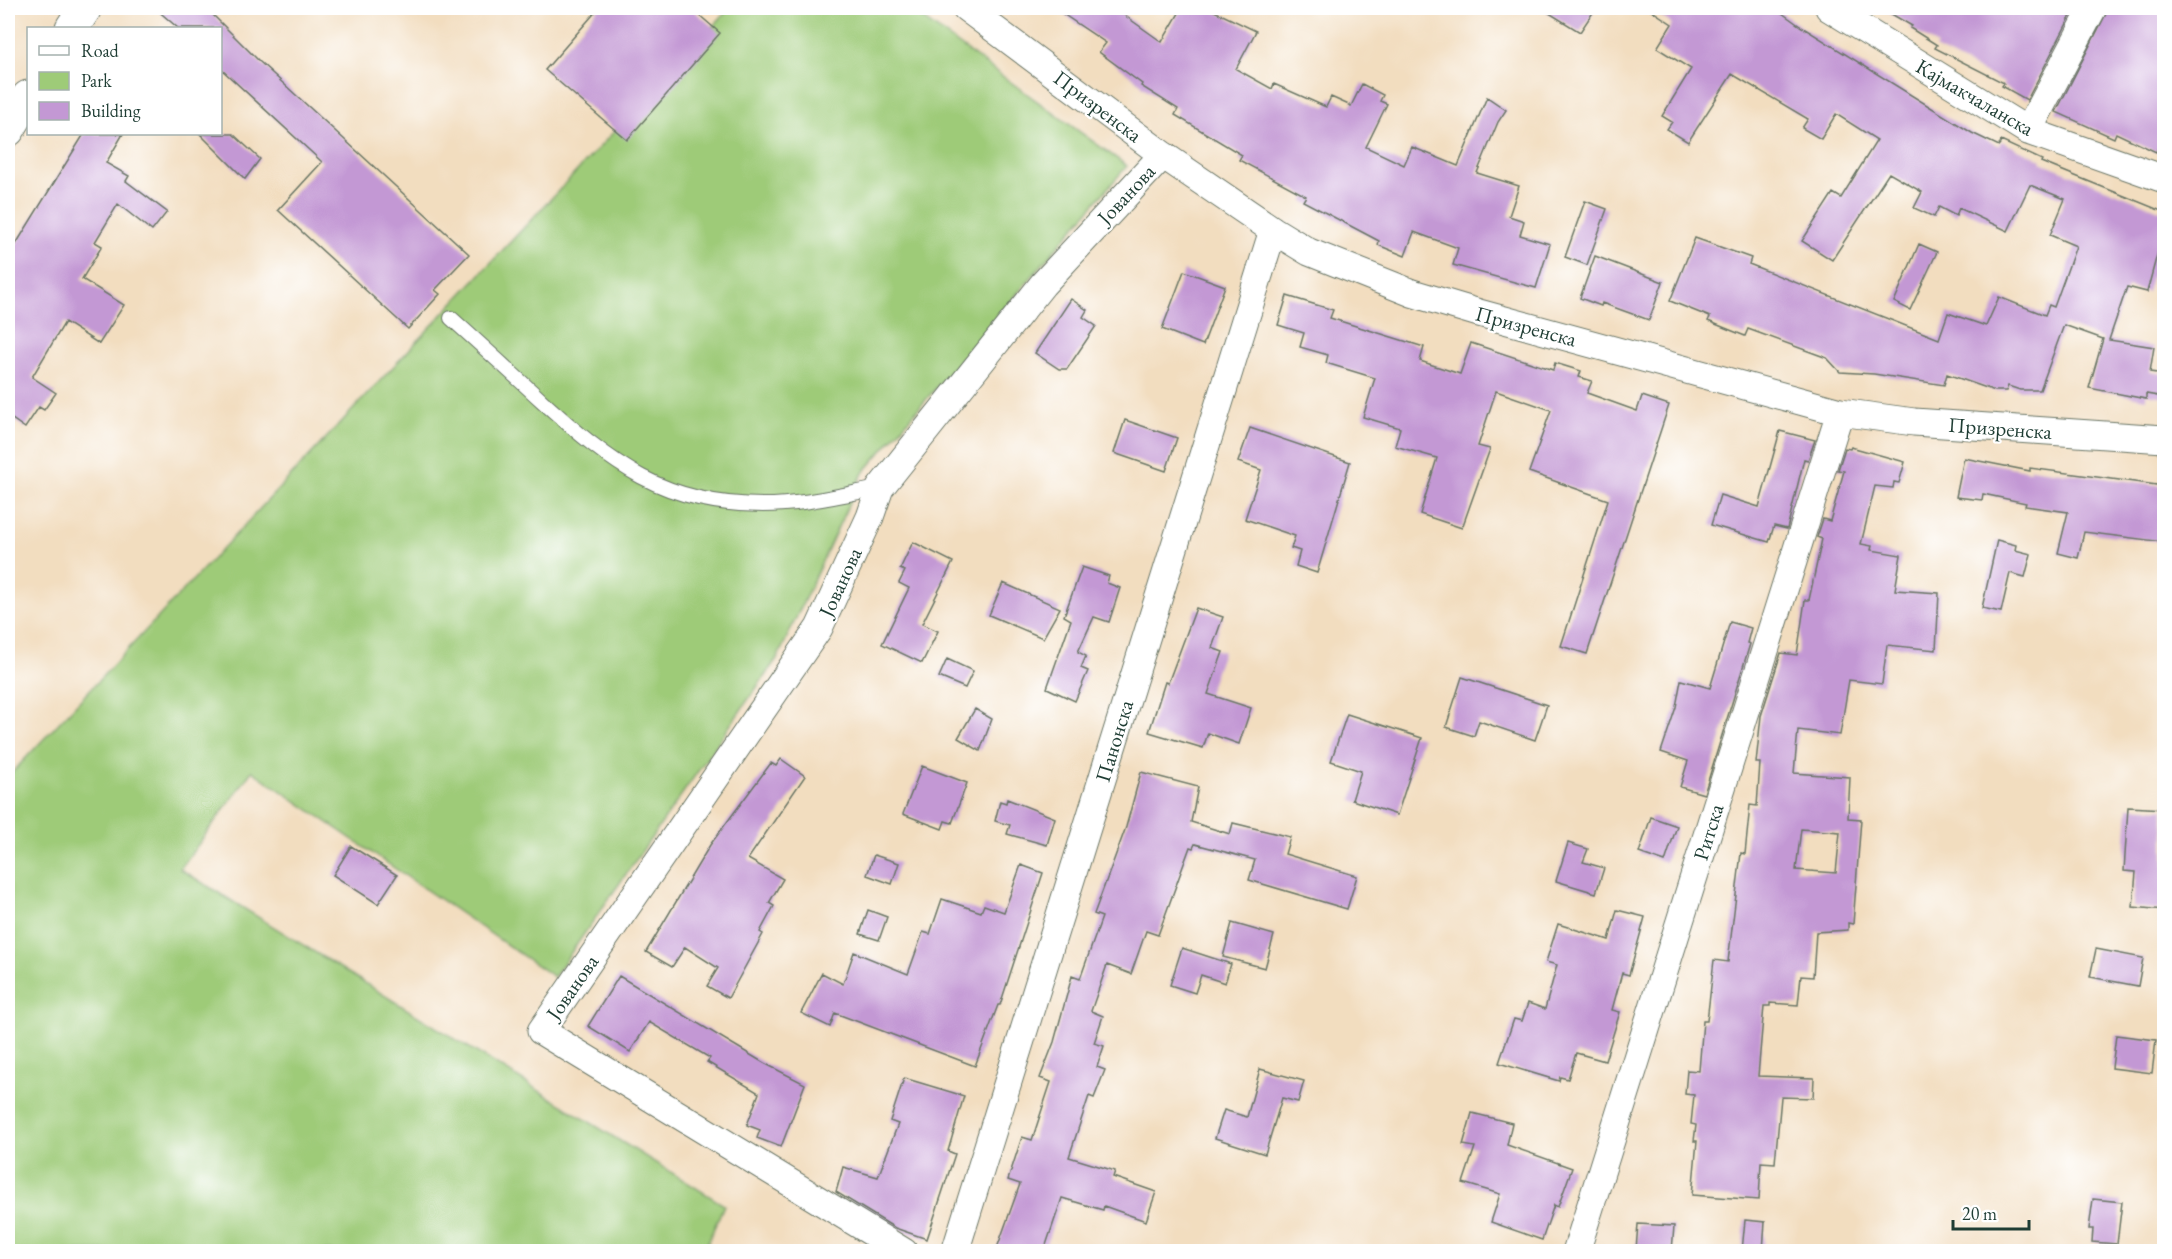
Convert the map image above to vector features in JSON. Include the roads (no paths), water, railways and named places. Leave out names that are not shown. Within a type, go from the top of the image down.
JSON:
[{"type":"street","points":[[73,27],[86,8]]},
{"type":"street","name":"Призренска","points":[[966,8],[1163,154],[1273,230],[1309,252],[1412,293],[1479,314],[1840,412],[1914,422],[2164,440]]},
{"type":"street","name":"Кајмакчаланска","points":[[1829,8],[2028,130],[2164,179]]},
{"type":"street","points":[[2028,130],[2093,8]]},
{"type":"street","points":[[8,130],[27,99]]},
{"type":"street","name":"Јованова","points":[[904,1251],[541,1031],[819,628],[870,517],[880,488],[1043,284],[1163,154]]},
{"type":"street","name":"Панонска","points":[[955,1251],[1273,230]]},
{"type":"street","name":"Ритска","points":[[1576,1251],[1840,412]]},
{"type":"lane","points":[[451,318],[588,443],[642,479],[674,492],[722,502],[762,505],[792,504],[880,488]]}]
